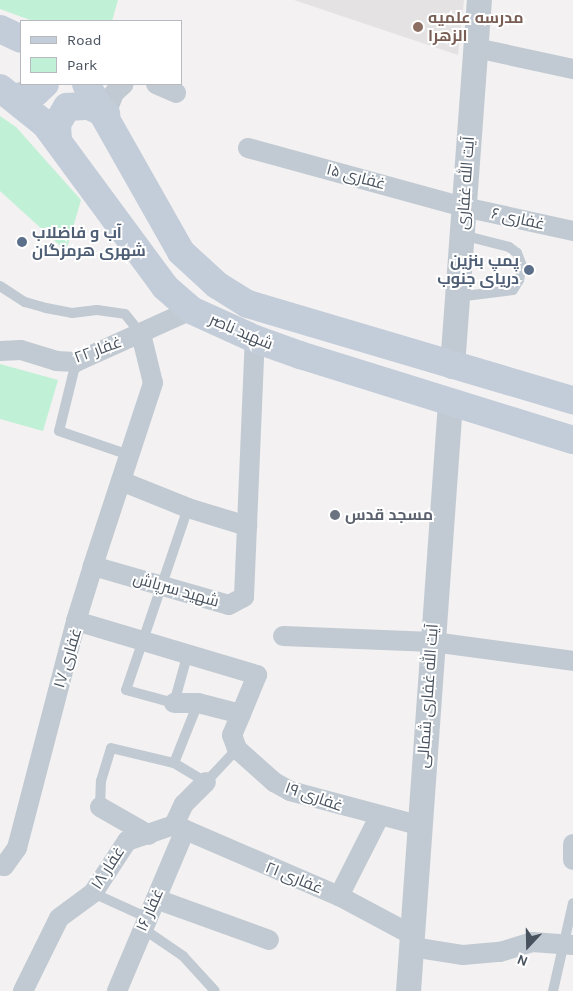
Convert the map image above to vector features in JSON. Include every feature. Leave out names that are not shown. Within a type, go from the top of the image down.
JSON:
[{"type":"main road","points":[[0,29],[20,39]]},
{"type":"main road","points":[[7,93],[36,92],[44,85]]},
{"type":"main road","name":"شهید ناصر","points":[[87,85],[106,114],[149,199],[181,252],[217,285],[248,304],[452,366],[573,400]]},
{"type":"main road","name":"شهید ناصر","points":[[7,93],[45,124],[165,287],[191,310],[255,339],[573,440]]},
{"type":"main road","points":[[58,140],[57,124],[67,107],[89,106],[106,114]]},
{"type":"street","name":"آیت الله غفاری","points":[[452,366],[479,0]]},
{"type":"street","points":[[476,48],[573,69]]},
{"type":"street","points":[[106,114],[114,93],[123,85]]},
{"type":"street","points":[[158,85],[176,93]]},
{"type":"street","name":"غفاری ۱۵","points":[[248,148],[464,207]]},
{"type":"street","name":"غفاری ۶","points":[[464,207],[573,230]]},
{"type":"street","name":"غفار ۲۲","points":[[0,351],[21,350],[56,361],[76,362],[191,310]]},
{"type":"street","points":[[76,622],[153,383],[141,334]]},
{"type":"street","name":"شهید سرپاش","points":[[93,566],[229,605],[244,597],[255,339]]},
{"type":"street","name":"آیت الله غفاری شمالی","points":[[408,991],[418,825],[450,402]]},
{"type":"street","points":[[121,480],[188,508],[247,526]]},
{"type":"street","name":"غفاری ۱۷","points":[[0,865],[4,866],[17,848],[76,622],[188,653],[257,675],[241,714]]},
{"type":"street","points":[[283,636],[432,642],[573,661]]},
{"type":"street","points":[[174,703],[198,703],[241,714],[232,734],[237,749]]},
{"type":"street","name":"غفاری ۱۹","points":[[237,749],[274,782],[290,791],[379,817],[418,825]]},
{"type":"street","points":[[179,828],[184,804],[206,782]]},
{"type":"street","points":[[100,807],[149,835]]},
{"type":"street","points":[[339,896],[379,817]]},
{"type":"street","name":"غفار ۱۸","points":[[23,991],[59,918],[93,893],[127,841],[179,828]]},
{"type":"street","name":"غفاری ۲۱","points":[[179,828],[339,896],[412,941],[463,955],[500,952],[532,942],[569,944]]},
{"type":"street","name":"غفار ۱۶","points":[[117,991],[144,922],[156,899],[179,828]]},
{"type":"street","points":[[573,844],[573,860]]},
{"type":"street","points":[[156,899],[269,940]]},
{"type":"lane","points":[[457,297],[513,290],[519,280],[522,266],[517,253],[509,247],[462,235]]},
{"type":"lane","points":[[0,286],[25,302],[46,308],[72,313],[97,310],[125,314],[141,334]]},
{"type":"lane","points":[[76,362],[59,432],[129,455]]},
{"type":"lane","points":[[188,508],[126,690],[174,703],[188,653]]},
{"type":"lane","points":[[174,763],[198,703]]},
{"type":"lane","points":[[100,807],[101,781],[111,748],[174,763],[206,782],[237,749]]},
{"type":"lane","points":[[93,893],[144,922],[183,956],[215,991]]},
{"type":"lane","points":[[554,991],[569,944],[573,903]]},
{"type":"shaded area","name":"مدرسه علمیه الزهرا","points":[[294,0],[464,0],[458,55]]},
{"type":"green space","points":[[0,0],[118,0],[112,20],[30,20],[0,9]]},
{"type":"green space","points":[[0,116],[16,127],[81,200],[66,251],[0,191]]},
{"type":"green space","points":[[0,364],[58,380],[43,431],[0,419]]},
{"type":"place","name":"مدرسه علمیه الزهرا","points":[[418,27]]},
{"type":"place","name":"آب و فاضلاب شهری هرمزگان","points":[[22,242]]},
{"type":"place","name":"پمپ بنزین دریای جنوب","points":[[529,270]]},
{"type":"place","name":"مسجد قدس","points":[[335,515]]}]
